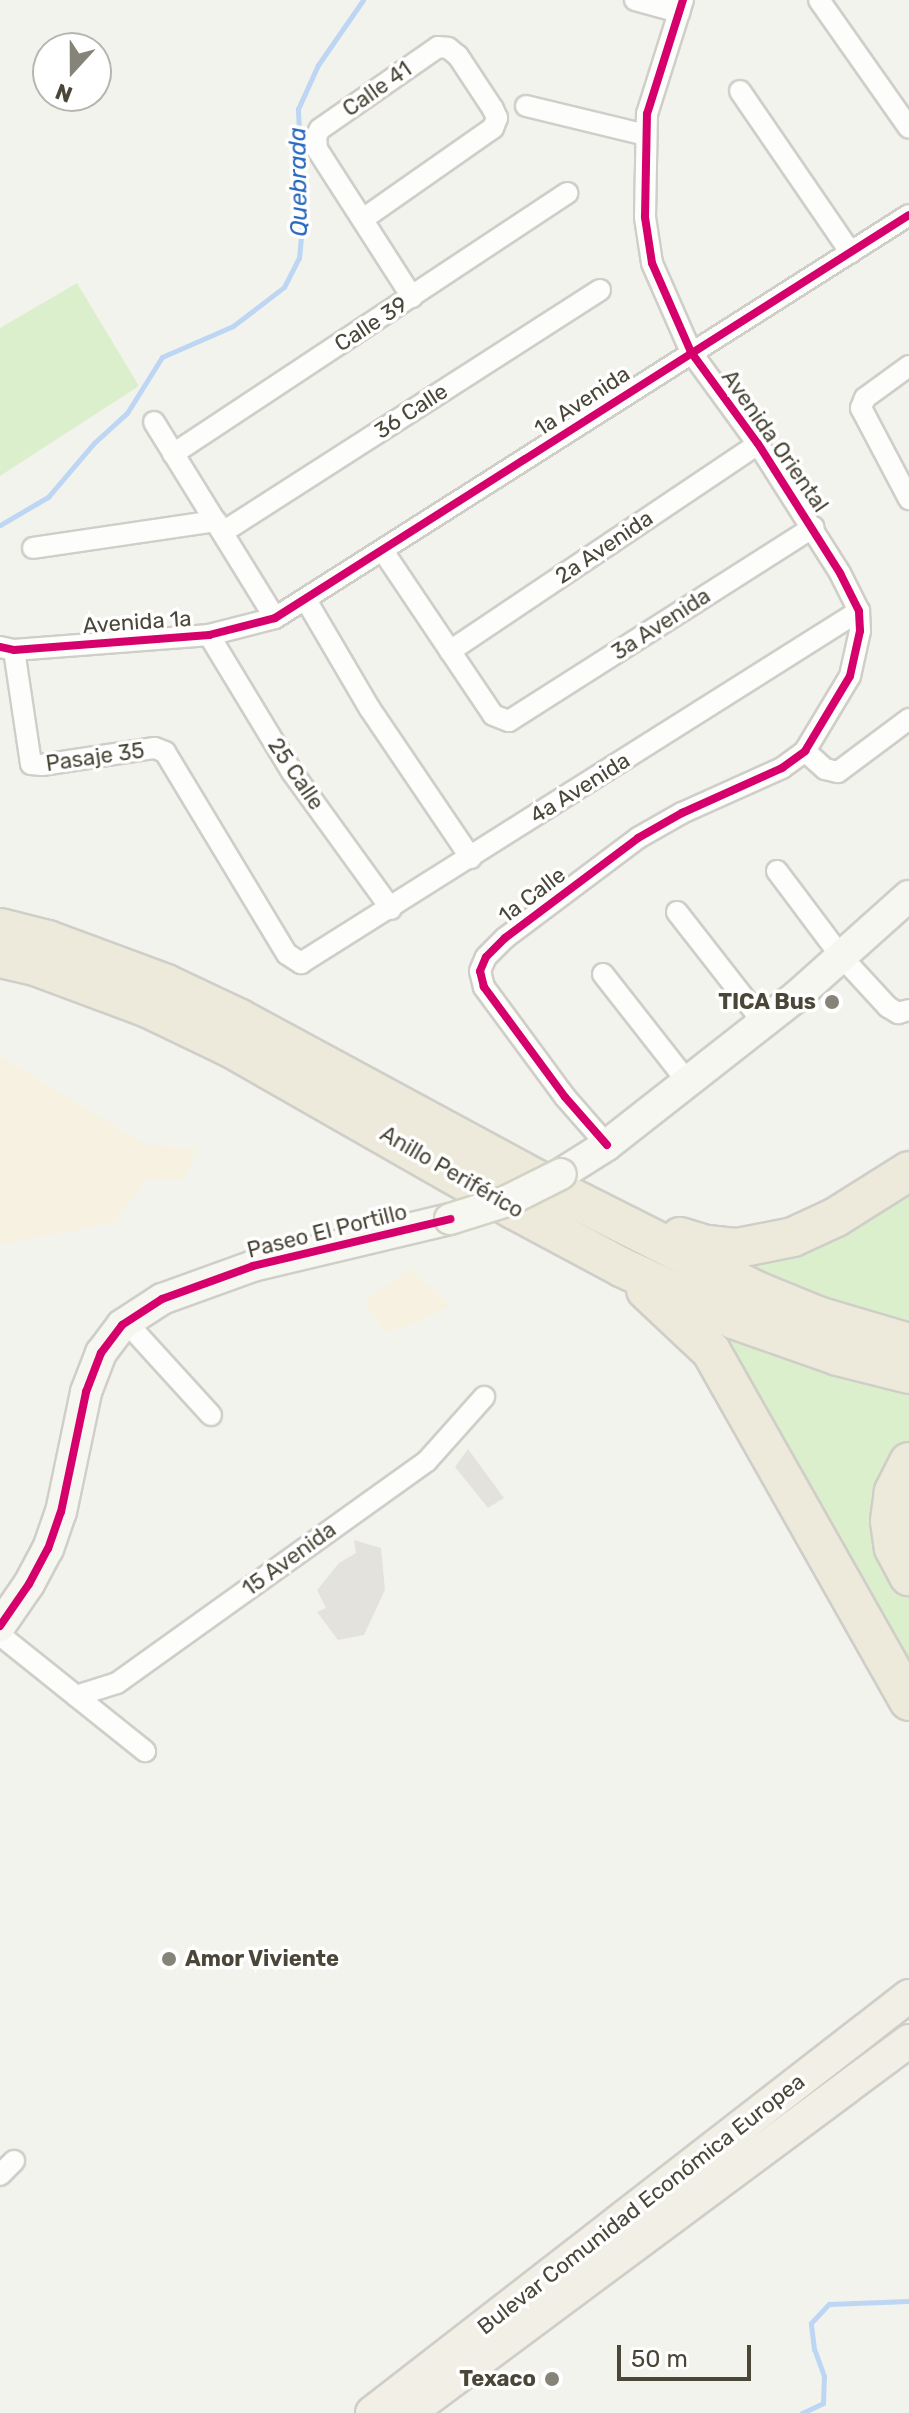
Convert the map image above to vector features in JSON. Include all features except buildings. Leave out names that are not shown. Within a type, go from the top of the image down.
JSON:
[{"type":"highway","name":"Anillo Periférico","points":[[0,928],[48,940],[178,990],[604,1215],[757,1291],[818,1316],[909,1343]]},
{"type":"highway","name":"Anillo Periférico","points":[[0,958],[35,966],[148,1008],[231,1048],[621,1267],[733,1319],[838,1356],[909,1374]]},
{"type":"highway","points":[[604,1215],[707,1245],[738,1248],[793,1237],[836,1217],[909,1171]]},
{"type":"highway","points":[[621,1267],[711,1351],[909,1701]]},
{"type":"highway","points":[[909,1462],[894,1492],[890,1521],[894,1548],[909,1576]]},
{"type":"main road","name":"Paseo El Portillo","points":[[0,1626],[48,1549],[61,1512],[86,1392],[101,1353],[126,1322],[162,1299],[253,1266],[450,1219],[507,1201],[561,1174],[607,1145],[763,1022],[909,896]]},
{"type":"main road","name":"Bulevar Comunidad Económica Europea","points":[[372,2413],[909,1996]]},
{"type":"main road","name":"Bulevar Comunidad Económica Europea","points":[[409,2413],[909,2041]]},
{"type":"street","points":[[635,0],[681,6]]},
{"type":"street","points":[[819,0],[909,128]]},
{"type":"street","name":"Avenida Oriental","points":[[681,6],[647,114],[645,217],[652,263],[691,352],[813,527],[859,611]]},
{"type":"street","name":"Calle 41","points":[[363,219],[493,128],[497,118],[458,56],[448,48],[438,47],[320,129],[317,149],[412,297]]},
{"type":"street","points":[[740,91],[851,253]]},
{"type":"street","points":[[526,106],[646,135]]},
{"type":"street","name":"Calle 39","points":[[173,454],[567,193]]},
{"type":"street","name":"1a Avenida","points":[[275,618],[909,215]]},
{"type":"street","name":"36 Calle","points":[[219,527],[600,290]]},
{"type":"street","points":[[909,366],[865,398],[861,408],[909,499]]},
{"type":"street","points":[[154,422],[275,618]]},
{"type":"street","name":"2a Avenida","points":[[450,651],[758,444]]},
{"type":"street","points":[[33,548],[219,527]]},
{"type":"street","name":"3a Avenida","points":[[450,651],[493,715],[509,721],[813,527]]},
{"type":"street","points":[[383,551],[450,651]]},
{"type":"street","points":[[306,600],[370,709],[471,858]]},
{"type":"street","points":[[859,611],[858,651],[850,676],[805,751],[825,769],[838,772],[909,719]]},
{"type":"street","name":"4a Avenida","points":[[301,963],[859,611]]},
{"type":"street","name":"Avenida 1a","points":[[7,649],[209,635],[275,618]]},
{"type":"street","name":"25 Calle","points":[[209,635],[292,772],[391,909]]},
{"type":"street","name":"Pasaje 35","points":[[7,649],[31,764],[155,748],[165,752],[287,954],[301,963]]},
{"type":"street","name":"1a Calle","points":[[607,1145],[565,1097],[484,987],[480,971],[486,957],[505,938],[638,838],[682,813],[782,768],[805,751]]},
{"type":"street","points":[[777,871],[840,955],[888,1007],[898,1013],[909,1010]]},
{"type":"street","points":[[677,912],[763,1022]]},
{"type":"street","points":[[603,974],[686,1080]]},
{"type":"street","points":[[126,1322],[211,1415]]},
{"type":"street","name":"15 Avenida","points":[[76,1696],[117,1683],[427,1461],[484,1397]]},
{"type":"street","points":[[0,1635],[145,1751]]},
{"type":"shaded area","points":[[0,1056],[146,1145],[197,1148],[184,1180],[146,1180],[114,1223],[0,1245]]},
{"type":"shaded area","points":[[411,1269],[452,1306],[411,1325],[384,1332],[364,1300]]},
{"type":"shaded area","points":[[468,1449],[504,1498],[488,1508],[455,1467]]},
{"type":"shaded area","points":[[354,1540],[381,1548],[385,1590],[364,1635],[338,1640],[317,1612],[326,1608],[317,1590],[339,1563],[356,1553]]},
{"type":"green space","points":[[77,283],[139,386],[0,476],[0,328]]},
{"type":"green space","points":[[909,1171],[909,1701],[778,1464],[621,1267],[604,1215],[738,1248]]},
{"type":"waterway","name":"Quebrada","points":[[0,525],[48,497],[94,443],[127,413],[162,357],[233,326],[284,287],[299,258],[303,216],[298,109],[318,65],[363,0]]},
{"type":"waterway","points":[[802,2413],[823,2403],[824,2376],[814,2349],[811,2323],[829,2304],[909,2301]]},
{"type":"cycle path","points":[[607,1145],[565,1097],[484,987],[480,971],[486,957],[505,938],[638,838],[682,813],[782,768],[805,751],[850,676],[860,631],[859,611],[840,573],[758,444],[691,352],[652,263],[645,217],[647,114],[683,0]]},
{"type":"cycle path","points":[[0,647],[14,650],[209,635],[275,618],[909,215]]},
{"type":"cycle path","points":[[0,1626],[48,1549],[61,1512],[86,1392],[101,1353],[122,1325],[162,1299],[253,1266],[450,1219]]},
{"type":"place","name":"TICA Bus","points":[[832,1002]]},
{"type":"place","name":"Amor Viviente","points":[[169,1959]]},
{"type":"place","name":"Texaco","points":[[552,2379]]}]
